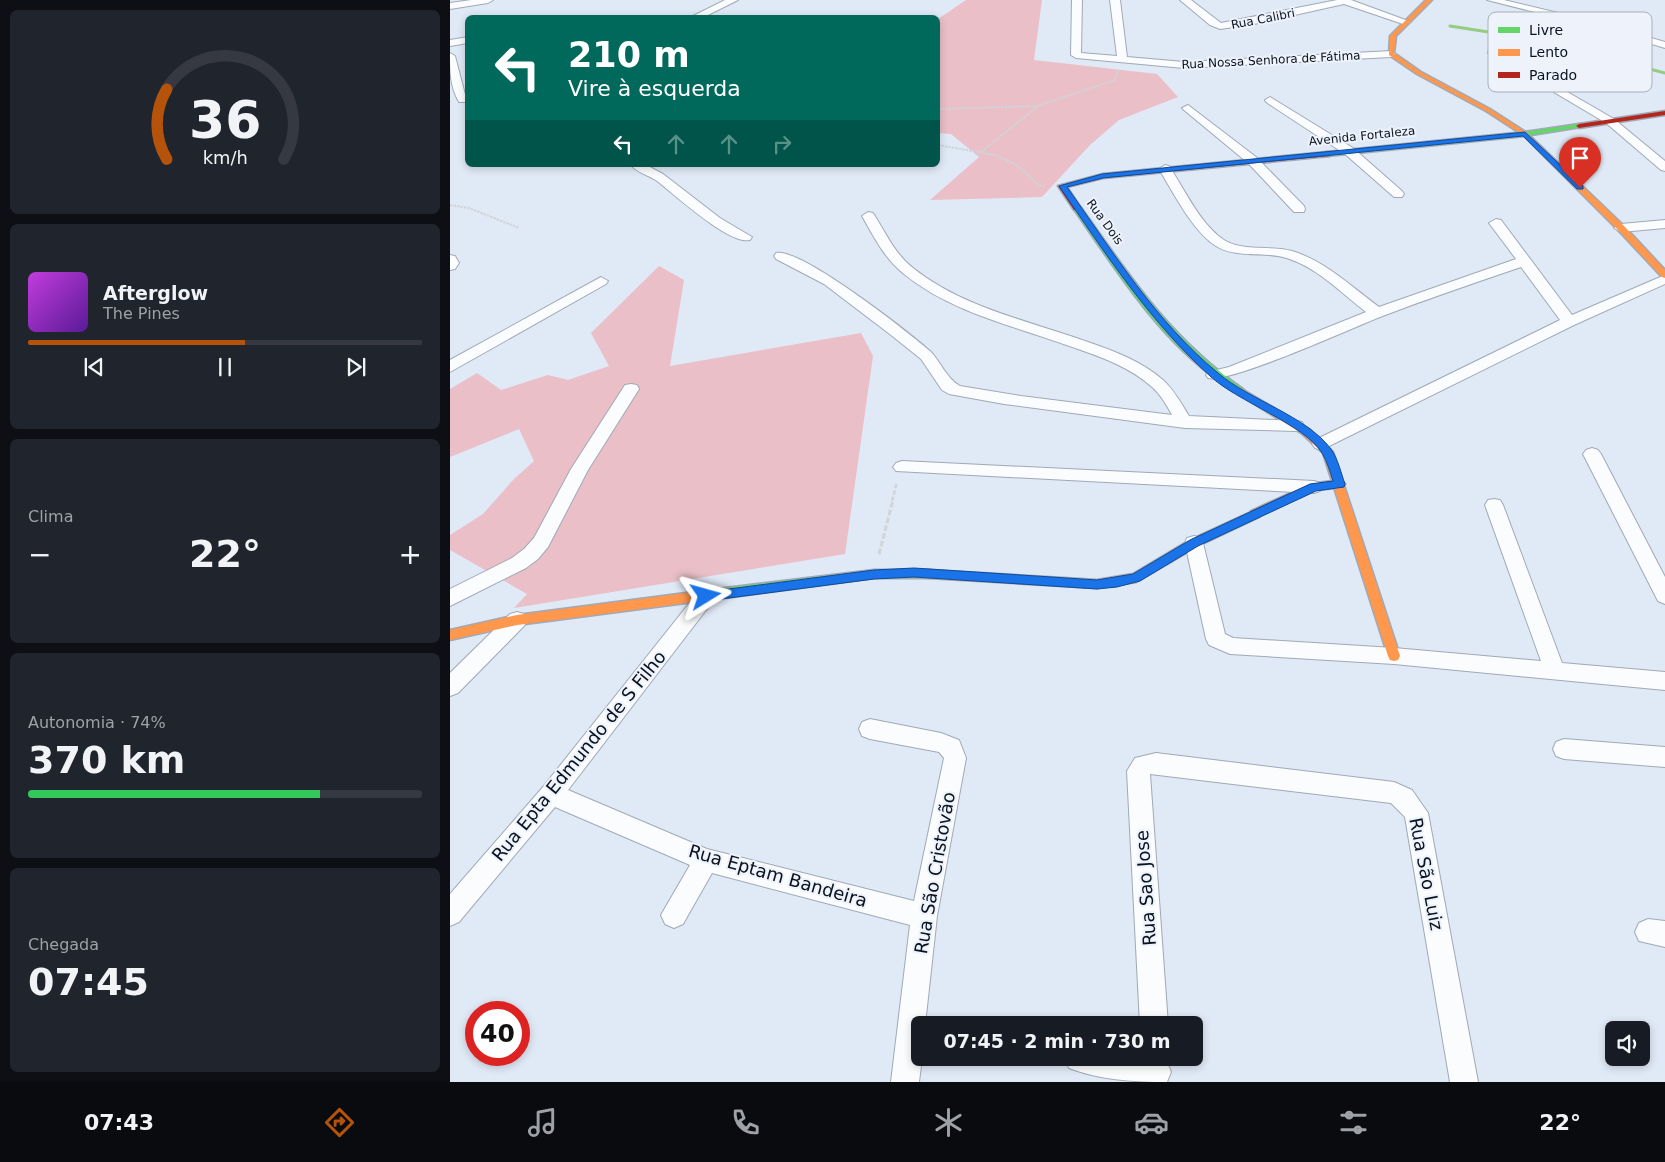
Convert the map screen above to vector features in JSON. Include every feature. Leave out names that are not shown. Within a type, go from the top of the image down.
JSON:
[{"type":"street","points":[[450,6],[488,0]]},
{"type":"street","points":[[700,15],[733,0]]},
{"type":"street","points":[[1077,0],[1076,55],[1122,60],[1115,0]]},
{"type":"street","name":"Rua Calibri","points":[[1185,0],[1216,25],[1227,26],[1348,1],[1406,22]]},
{"type":"street","points":[[1394,656],[1340,484],[1328,452],[1321,444],[1665,277],[1621,228],[1525,134],[1488,110],[1419,73],[1391,54],[1393,36],[1429,0]]},
{"type":"street","points":[[1492,0],[1540,12]]},
{"type":"street","points":[[450,43],[465,40]]},
{"type":"street","points":[[1652,42],[1665,46]]},
{"type":"street","name":"Rua Nossa Senhora de Fátima","points":[[1122,60],[1184,65],[1391,54]]},
{"type":"street","points":[[450,56],[458,91],[465,99],[450,104]]},
{"type":"street","points":[[1559,92],[1610,121],[1665,167]]},
{"type":"street","points":[[1270,100],[1349,151],[1398,194]]},
{"type":"street","points":[[1188,108],[1252,160],[1299,209]]},
{"type":"street","name":"Avenida Fortaleza","points":[[1062,186],[1102,176],[1525,134],[1665,113]]},
{"type":"street","points":[[640,167],[659,177],[715,221],[745,236]]},
{"type":"street","points":[[1165,169],[1192,210],[1218,241],[1231,246],[1287,254],[1307,262],[1377,313]]},
{"type":"street","name":"Rua Dois","points":[[1062,186],[1143,299],[1166,327],[1214,375],[1296,426],[1321,444]]},
{"type":"street","points":[[868,216],[890,252],[935,288],[969,306],[1062,336],[1124,361],[1148,376],[1165,391],[1185,423]]},
{"type":"street","points":[[1496,223],[1569,322]]},
{"type":"street","points":[[1621,228],[1665,224]]},
{"type":"street","points":[[781,256],[829,281],[896,332],[926,356],[948,386],[956,390],[1016,401],[1185,423],[1247,428],[1296,426]]},
{"type":"street","points":[[450,259],[452,262],[450,266]]},
{"type":"street","points":[[1214,375],[1234,370],[1377,313],[1524,261]]},
{"type":"street","points":[[450,367],[600,281]]},
{"type":"street","points":[[450,598],[531,554],[541,542],[580,469],[631,389]]},
{"type":"street","points":[[1592,454],[1665,596]]},
{"type":"street","points":[[902,467],[1314,487],[1340,484]]},
{"type":"street","points":[[450,635],[517,620],[874,574],[914,573],[1097,584],[1117,582],[1136,578],[1194,543],[1314,487]]},
{"type":"street","points":[[1494,504],[1555,671]]},
{"type":"street","points":[[1194,543],[1216,638],[1230,646],[1394,656],[1665,681]]},
{"type":"street","name":"Rua Epta Edmundo de S Filho","points":[[450,913],[551,794],[706,596]]},
{"type":"street","points":[[450,687],[517,620]]},
{"type":"street","name":"Rua São Cristovão","points":[[870,729],[941,743],[950,747],[955,758],[924,916],[917,1016]]},
{"type":"street","points":[[1564,749],[1665,757]]},
{"type":"street","name":"Rua Sao Jose","points":[[1153,1016],[1138,771],[1143,765],[1156,763]]},
{"type":"street","name":"Rua São Luiz","points":[[1156,763],[1394,793],[1404,798],[1416,813],[1464,1082]]},
{"type":"street","name":"Rua Eptam Bandeira","points":[[551,794],[706,860],[924,916]]},
{"type":"street","points":[[674,915],[706,860]]},
{"type":"street","name":"Rua São Cristovão","points":[[905,1082],[911,1052]]},
{"type":"street","points":[[1128,1066],[1159,1071]]},
{"type":"path","points":[[940,109],[1037,106],[1115,80],[1122,60]]},
{"type":"path","points":[[981,152],[1037,106]]},
{"type":"path","points":[[940,145],[995,155],[1015,164],[1040,186],[1062,186]]},
{"type":"path","points":[[450,205],[469,208],[519,228]]},
{"type":"path","points":[[874,574],[902,467]]},
{"type":"shaded area","points":[[966,0],[1042,0],[1034,60],[1157,74],[1178,97],[1119,120],[1090,145],[1042,197],[930,200],[979,157],[951,134],[940,133],[940,18]]},
{"type":"shaded area","points":[[659,266],[684,280],[670,366],[861,333],[873,356],[845,554],[514,608],[527,594],[450,550],[450,535],[483,514],[514,479],[534,461],[519,429],[450,457],[450,389],[477,373],[501,390],[548,375],[568,380],[609,366],[591,333]]},
{"type":"waterway","points":[[1450,26],[1488,32]]},
{"type":"waterway","points":[[1652,70],[1665,73]]},
{"type":"traffic: fast","points":[[1327,154],[1525,134],[1579,126]]},
{"type":"traffic: fast","points":[[1077,208],[1131,284],[1170,332],[1192,354],[1240,391]]},
{"type":"traffic: fast","points":[[709,595],[874,574],[929,574]]},
{"type":"traffic: slow","points":[[1429,0],[1393,36],[1391,54],[1419,73],[1488,110],[1525,134],[1621,228],[1665,275]]},
{"type":"traffic: slow","points":[[1240,391],[1305,431],[1328,452],[1394,656]]},
{"type":"traffic: slow","points":[[929,574],[1097,584],[1136,578],[1194,543],[1255,514]]},
{"type":"traffic: slow","points":[[450,635],[517,620],[709,595]]},
{"type":"traffic: jam","points":[[1579,126],[1665,113]]},
{"type":"traffic: jam","points":[[1077,208],[1062,186],[1103,176],[1327,154]]},
{"type":"traffic: jam","points":[[1255,514],[1314,487],[1340,484]]},
{"type":"route","points":[[706,596],[874,574],[914,573],[1097,584],[1117,582],[1136,578],[1194,543],[1314,487],[1340,484],[1328,452],[1321,444],[1305,431],[1242,394],[1214,375],[1166,327],[1132,285],[1117,261],[1062,186],[1102,176],[1525,134],[1580,188]]}]
